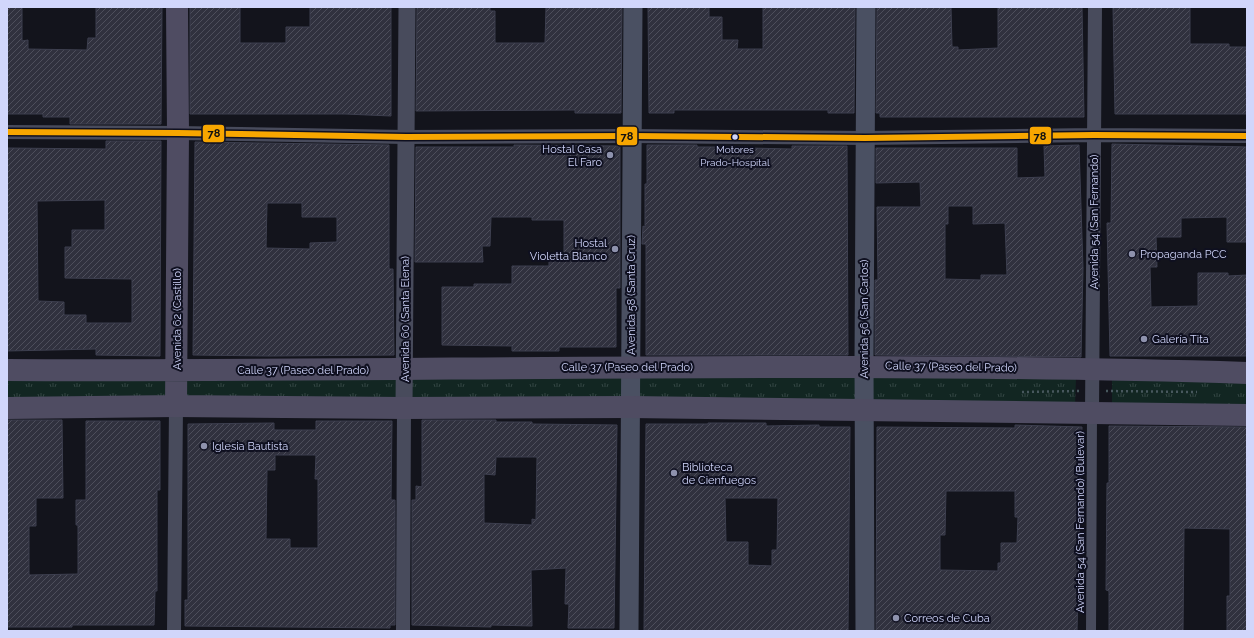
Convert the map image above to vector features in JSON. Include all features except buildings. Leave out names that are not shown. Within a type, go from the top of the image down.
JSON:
[{"type":"main road","name":"Avenida 62 (Castillo)","points":[[176,406],[178,133],[177,7]]},
{"type":"main road","name":"Avenida 58 (Santa Cruz)","points":[[629,631],[633,7]]},
{"type":"main road","name":"Avenida 56 (San Carlos)","points":[[865,631],[864,367],[866,7]]},
{"type":"main road","name":"Calle 37 (Paseo del Prado)","points":[[7,370],[177,371],[631,367],[864,367],[1093,369],[1247,373]]},
{"type":"main road","points":[[7,408],[176,406],[404,408],[630,407],[1247,415]]},
{"type":"street","name":"Avenida 60 (Santa Elena)","points":[[403,631],[407,7]]},
{"type":"street","name":"Avenida 54 (San Fernando)","points":[[1092,413],[1095,7]]},
{"type":"street","points":[[7,132],[406,137],[632,136],[865,138],[1094,135],[1247,136]]},
{"type":"street","name":"Avenida 62 (Castillo)","points":[[174,631],[176,406]]},
{"type":"street","name":"Avenida 54 (San Fernando) (Bulevar)","points":[[1091,631],[1092,413]]},
{"type":"green space","points":[[631,375],[1076,378],[1075,405],[7,401],[7,377]]},
{"type":"green space","points":[[1112,379],[1247,381],[1247,406],[1112,404]]},
{"type":"transit line","name":"78","points":[[7,132],[406,137],[632,136],[865,138],[1094,135],[1247,136]]},
{"type":"place","name":"Motores Prado-Hospital","points":[[735,137]]},
{"type":"place","name":"Hostal Casa El Faro","points":[[610,155]]},
{"type":"place","name":"Hostal Violetta Blanco","points":[[615,249]]},
{"type":"place","name":"Propaganda PCC","points":[[1132,254]]},
{"type":"place","name":"Galería Tita","points":[[1144,339]]},
{"type":"place","name":"Iglesia Bautista","points":[[204,446]]},
{"type":"place","name":"Biblioteca de Cienfuegos","points":[[674,473]]},
{"type":"place","name":"Correos de Cuba","points":[[896,618]]}]
